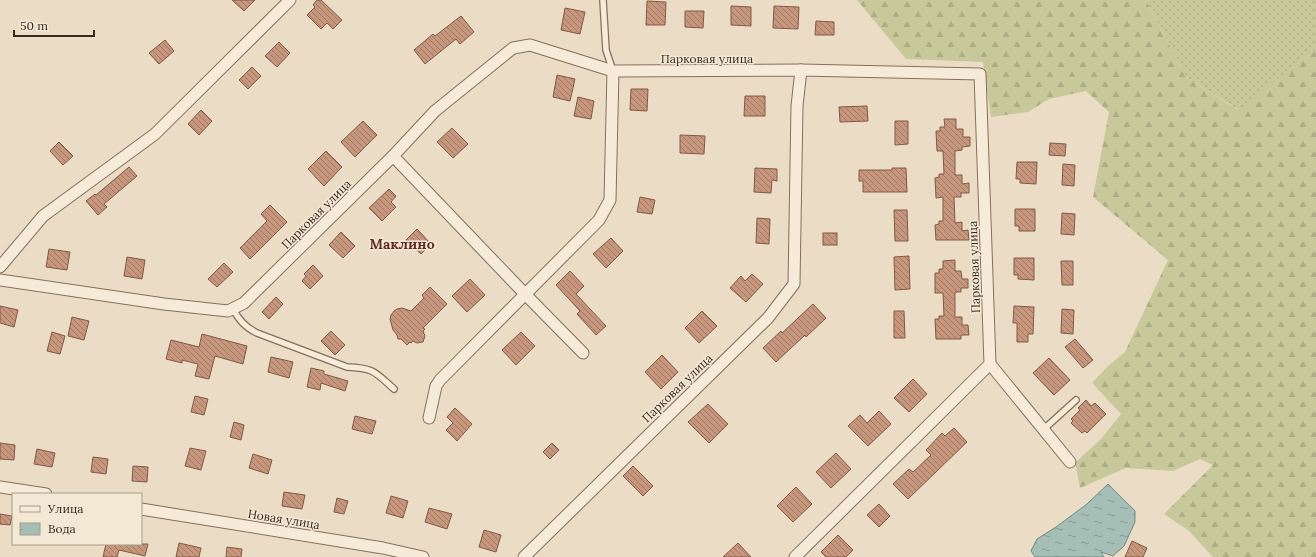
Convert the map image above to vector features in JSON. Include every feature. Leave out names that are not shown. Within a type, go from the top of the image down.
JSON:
[{"type":"street","points":[[0,267],[43,216],[155,134],[290,0]]},
{"type":"street","name":"Парковая улица","points":[[233,309],[244,303],[394,156],[435,111],[513,48],[530,45],[613,71],[801,70],[980,74],[990,364]]},
{"type":"street","name":"Парковая улица","points":[[524,557],[768,318],[794,284],[798,106],[801,70]]},
{"type":"street","points":[[428,418],[436,386],[440,380],[599,220],[610,200],[613,71]]},
{"type":"street","points":[[394,156],[583,353]]},
{"type":"street","points":[[0,280],[164,304],[228,311],[233,309]]},
{"type":"street","points":[[795,557],[990,364],[1070,462]]},
{"type":"street","points":[[0,487],[39,493]]},
{"type":"street","name":"Новая улица","points":[[142,509],[382,552],[423,557]]},
{"type":"lane","points":[[604,0],[606,50],[613,71]]},
{"type":"lane","points":[[233,309],[241,322],[257,333],[347,367],[360,367],[370,370],[376,373],[394,389]]},
{"type":"lane","points":[[1044,429],[1076,400]]},
{"type":"green space","points":[[857,0],[1146,0],[1186,77],[1238,110],[1316,49],[1316,557],[1213,557],[1189,531],[1164,514],[1213,465],[1200,459],[1173,471],[1126,468],[1080,488],[1075,463],[1102,438],[1121,414],[1092,383],[1108,366],[1125,352],[1168,260],[1093,197],[1109,112],[1086,91],[1049,99],[1028,112],[991,117],[983,62],[906,59]]},
{"type":"green space","points":[[1146,0],[1316,0],[1316,49],[1239,110],[1186,77]]},
{"type":"water","points":[[1108,484],[1135,511],[1135,522],[1124,546],[1113,556],[1101,552],[1104,557],[1035,557],[1031,551],[1037,539],[1087,504]]},
{"type":"building","points":[[232,0],[255,0],[244,11]]},
{"type":"building","points":[[317,0],[321,0],[342,20],[333,29],[327,23],[321,29],[307,15],[315,7],[313,5]]},
{"type":"building","points":[[647,1],[666,2],[665,25],[646,25]]},
{"type":"building","points":[[731,6],[751,7],[751,26],[731,25]]},
{"type":"building","points":[[774,6],[799,7],[798,29],[773,28]]},
{"type":"building","points":[[565,8],[585,12],[580,34],[561,30]]},
{"type":"building","points":[[685,11],[704,11],[703,28],[685,27]]},
{"type":"building","points":[[461,16],[474,32],[460,44],[456,39],[425,64],[414,50],[433,34],[435,36]]},
{"type":"building","points":[[816,21],[834,22],[834,35],[815,35]]},
{"type":"building","points":[[165,40],[174,51],[159,64],[149,53]]},
{"type":"building","points":[[279,42],[290,53],[277,67],[265,56]]},
{"type":"building","points":[[252,67],[261,76],[248,89],[239,80]]},
{"type":"building","points":[[557,75],[575,79],[570,101],[553,97]]},
{"type":"building","points":[[631,89],[648,89],[647,111],[630,110]]},
{"type":"building","points":[[745,96],[765,96],[765,116],[744,116]]},
{"type":"building","points":[[578,97],[594,101],[591,119],[574,116]]},
{"type":"building","points":[[867,106],[868,121],[840,122],[839,107]]},
{"type":"building","points":[[201,110],[212,121],[199,135],[188,124]]},
{"type":"building","points":[[944,119],[956,119],[956,129],[963,129],[963,137],[970,137],[970,146],[962,147],[962,150],[955,151],[955,175],[962,175],[962,184],[969,183],[969,193],[961,193],[961,197],[954,197],[955,223],[962,222],[962,231],[968,230],[969,240],[936,240],[935,225],[939,224],[939,221],[943,221],[943,197],[936,198],[935,178],[939,177],[939,174],[944,174],[943,151],[937,151],[936,131],[940,131],[940,127],[945,127]]},
{"type":"building","points":[[363,121],[377,135],[355,157],[341,142]]},
{"type":"building","points":[[895,121],[908,121],[908,144],[895,145]]},
{"type":"building","points":[[452,128],[468,144],[453,158],[437,142]]},
{"type":"building","points":[[680,135],[705,136],[704,154],[680,153]]},
{"type":"building","points":[[59,142],[73,156],[63,165],[50,151]]},
{"type":"building","points":[[1050,143],[1066,144],[1065,156],[1049,155]]},
{"type":"building","points":[[326,151],[342,167],[324,186],[308,169]]},
{"type":"building","points":[[1017,162],[1037,162],[1036,184],[1020,183],[1020,179],[1016,179]]},
{"type":"building","points":[[1063,164],[1075,165],[1074,186],[1062,185]]},
{"type":"building","points":[[129,167],[137,176],[104,204],[107,207],[98,215],[86,201],[95,194],[96,195]]},
{"type":"building","points":[[755,168],[777,169],[777,181],[772,180],[771,193],[754,192]]},
{"type":"building","points":[[892,168],[906,168],[907,192],[863,192],[863,181],[859,181],[859,170],[892,170]]},
{"type":"building","points":[[389,189],[396,196],[391,202],[396,207],[382,221],[369,208]]},
{"type":"building","points":[[640,197],[655,200],[652,214],[637,212]]},
{"type":"building","points":[[270,205],[287,222],[250,259],[240,248],[267,221],[261,214]]},
{"type":"building","points":[[1015,209],[1035,209],[1035,231],[1019,231],[1019,226],[1015,226]]},
{"type":"building","points":[[894,210],[907,210],[908,241],[895,241]]},
{"type":"building","points":[[1062,213],[1075,214],[1074,235],[1061,234]]},
{"type":"building","points":[[757,218],[770,219],[769,244],[756,243]]},
{"type":"building","points":[[417,229],[431,244],[421,254],[406,240]]},
{"type":"building","points":[[341,232],[355,246],[343,258],[329,245]]},
{"type":"building","points":[[823,233],[837,233],[837,245],[823,245]]},
{"type":"building","points":[[611,238],[623,251],[606,268],[593,254]]},
{"type":"building","points":[[49,249],[70,252],[67,270],[46,267]]},
{"type":"building","points":[[909,256],[910,289],[895,290],[894,257]]},
{"type":"building","points":[[127,257],[145,260],[142,279],[124,276]]},
{"type":"building","points":[[1014,258],[1034,258],[1034,280],[1018,279],[1018,275],[1014,275]]},
{"type":"building","points":[[955,260],[955,271],[961,271],[962,279],[968,279],[968,288],[961,288],[961,292],[955,292],[955,317],[962,317],[962,325],[968,325],[969,335],[961,335],[961,339],[936,339],[935,319],[939,319],[939,316],[944,316],[943,293],[935,293],[935,273],[939,273],[939,269],[943,269],[943,261]]},
{"type":"building","points":[[1061,261],[1073,261],[1073,285],[1062,285]]},
{"type":"building","points":[[224,263],[233,272],[217,287],[208,279]]},
{"type":"building","points":[[313,265],[323,276],[310,289],[302,281],[306,276],[304,274]]},
{"type":"building","points":[[570,271],[584,286],[576,294],[606,326],[596,335],[577,314],[580,311],[556,285]]},
{"type":"building","points":[[752,274],[763,284],[746,302],[730,288],[741,276],[745,281]]},
{"type":"building","points":[[470,279],[485,295],[467,312],[452,296]]},
{"type":"building","points":[[430,287],[447,304],[423,328],[425,329],[423,331],[425,336],[423,342],[417,343],[413,341],[407,345],[401,339],[398,339],[393,330],[390,319],[391,315],[397,309],[402,308],[411,311],[424,298],[422,295]]},
{"type":"building","points":[[276,297],[283,304],[269,319],[262,312]]},
{"type":"building","points":[[813,304],[826,318],[776,362],[763,348],[781,331],[782,333]]},
{"type":"building","points":[[0,306],[18,310],[14,327],[0,323]]},
{"type":"building","points":[[1014,306],[1034,307],[1033,334],[1028,334],[1028,342],[1017,342],[1017,323],[1013,323]]},
{"type":"building","points":[[1062,309],[1074,310],[1073,334],[1061,333]]},
{"type":"building","points":[[702,311],[717,326],[699,343],[685,328]]},
{"type":"building","points":[[894,311],[904,311],[905,338],[894,338]]},
{"type":"building","points":[[72,317],[89,321],[84,340],[68,336]]},
{"type":"building","points":[[331,331],[345,345],[335,355],[321,341]]},
{"type":"building","points":[[52,332],[65,336],[60,354],[47,351]]},
{"type":"building","points":[[521,332],[535,346],[516,365],[502,350]]},
{"type":"building","points":[[202,334],[247,346],[243,364],[215,356],[209,379],[195,376],[198,364],[182,360],[182,363],[166,359],[171,340],[199,347]]},
{"type":"building","points":[[1075,339],[1093,360],[1083,368],[1065,347]]},
{"type":"building","points":[[662,355],[678,372],[661,389],[645,372]]},
{"type":"building","points":[[271,357],[293,362],[289,378],[268,372]]},
{"type":"building","points":[[1049,358],[1070,380],[1054,395],[1033,373]]},
{"type":"building","points":[[311,368],[324,371],[324,374],[348,381],[345,391],[321,383],[320,390],[307,387]]},
{"type":"building","points":[[913,379],[927,394],[909,412],[894,398]]},
{"type":"building","points":[[195,396],[208,399],[204,415],[191,412]]},
{"type":"building","points":[[1086,400],[1091,406],[1095,403],[1106,414],[1087,433],[1085,431],[1082,433],[1071,423],[1073,421],[1071,419],[1080,410],[1078,408]]},
{"type":"building","points":[[708,404],[728,424],[709,443],[688,422]]},
{"type":"building","points":[[455,408],[472,424],[457,441],[446,430],[453,423],[447,417]]},
{"type":"building","points":[[879,411],[891,424],[868,446],[848,426],[860,415],[867,423]]},
{"type":"building","points":[[355,416],[376,421],[372,434],[352,429]]},
{"type":"building","points":[[234,422],[244,425],[241,440],[230,437]]},
{"type":"building","points":[[954,428],[967,442],[908,499],[893,484],[909,469],[913,472],[931,455],[926,450],[942,433],[945,436]]},
{"type":"building","points":[[0,443],[15,445],[14,460],[0,459]]},
{"type":"building","points":[[552,443],[559,450],[550,459],[543,452]]},
{"type":"building","points":[[190,448],[206,451],[201,470],[185,466]]},
{"type":"building","points":[[37,449],[55,453],[52,467],[34,464]]},
{"type":"building","points":[[836,453],[851,469],[831,488],[816,472]]},
{"type":"building","points":[[253,454],[272,460],[268,474],[249,468]]},
{"type":"building","points":[[93,457],[108,459],[106,474],[91,472]]},
{"type":"building","points":[[133,466],[148,467],[147,482],[132,481]]},
{"type":"building","points":[[633,466],[653,486],[643,496],[623,476]]},
{"type":"building","points":[[796,487],[812,504],[793,522],[777,506]]},
{"type":"building","points":[[284,492],[305,495],[302,509],[282,506]]},
{"type":"building","points":[[391,496],[408,501],[403,518],[386,513]]},
{"type":"building","points":[[337,498],[348,501],[344,514],[334,512]]},
{"type":"building","points":[[879,504],[890,516],[879,527],[867,515]]},
{"type":"building","points":[[429,508],[452,514],[447,529],[425,522]]},
{"type":"building","points":[[0,514],[12,516],[10,525],[0,524]]},
{"type":"building","points":[[484,530],[501,535],[496,552],[479,547]]},
{"type":"building","points":[[838,535],[853,550],[846,557],[826,557],[821,552]]},
{"type":"building","points":[[1132,541],[1147,548],[1143,557],[1125,557]]},
{"type":"building","points":[[179,543],[201,548],[199,557],[176,557]]},
{"type":"building","points":[[738,543],[751,557],[723,557]]},
{"type":"building","points":[[148,544],[145,556],[119,550],[117,557],[103,557],[106,545]]},
{"type":"building","points":[[227,547],[242,549],[241,557],[226,557]]},
{"type":"district","name":"Маклино","points":[[402,244]]}]
